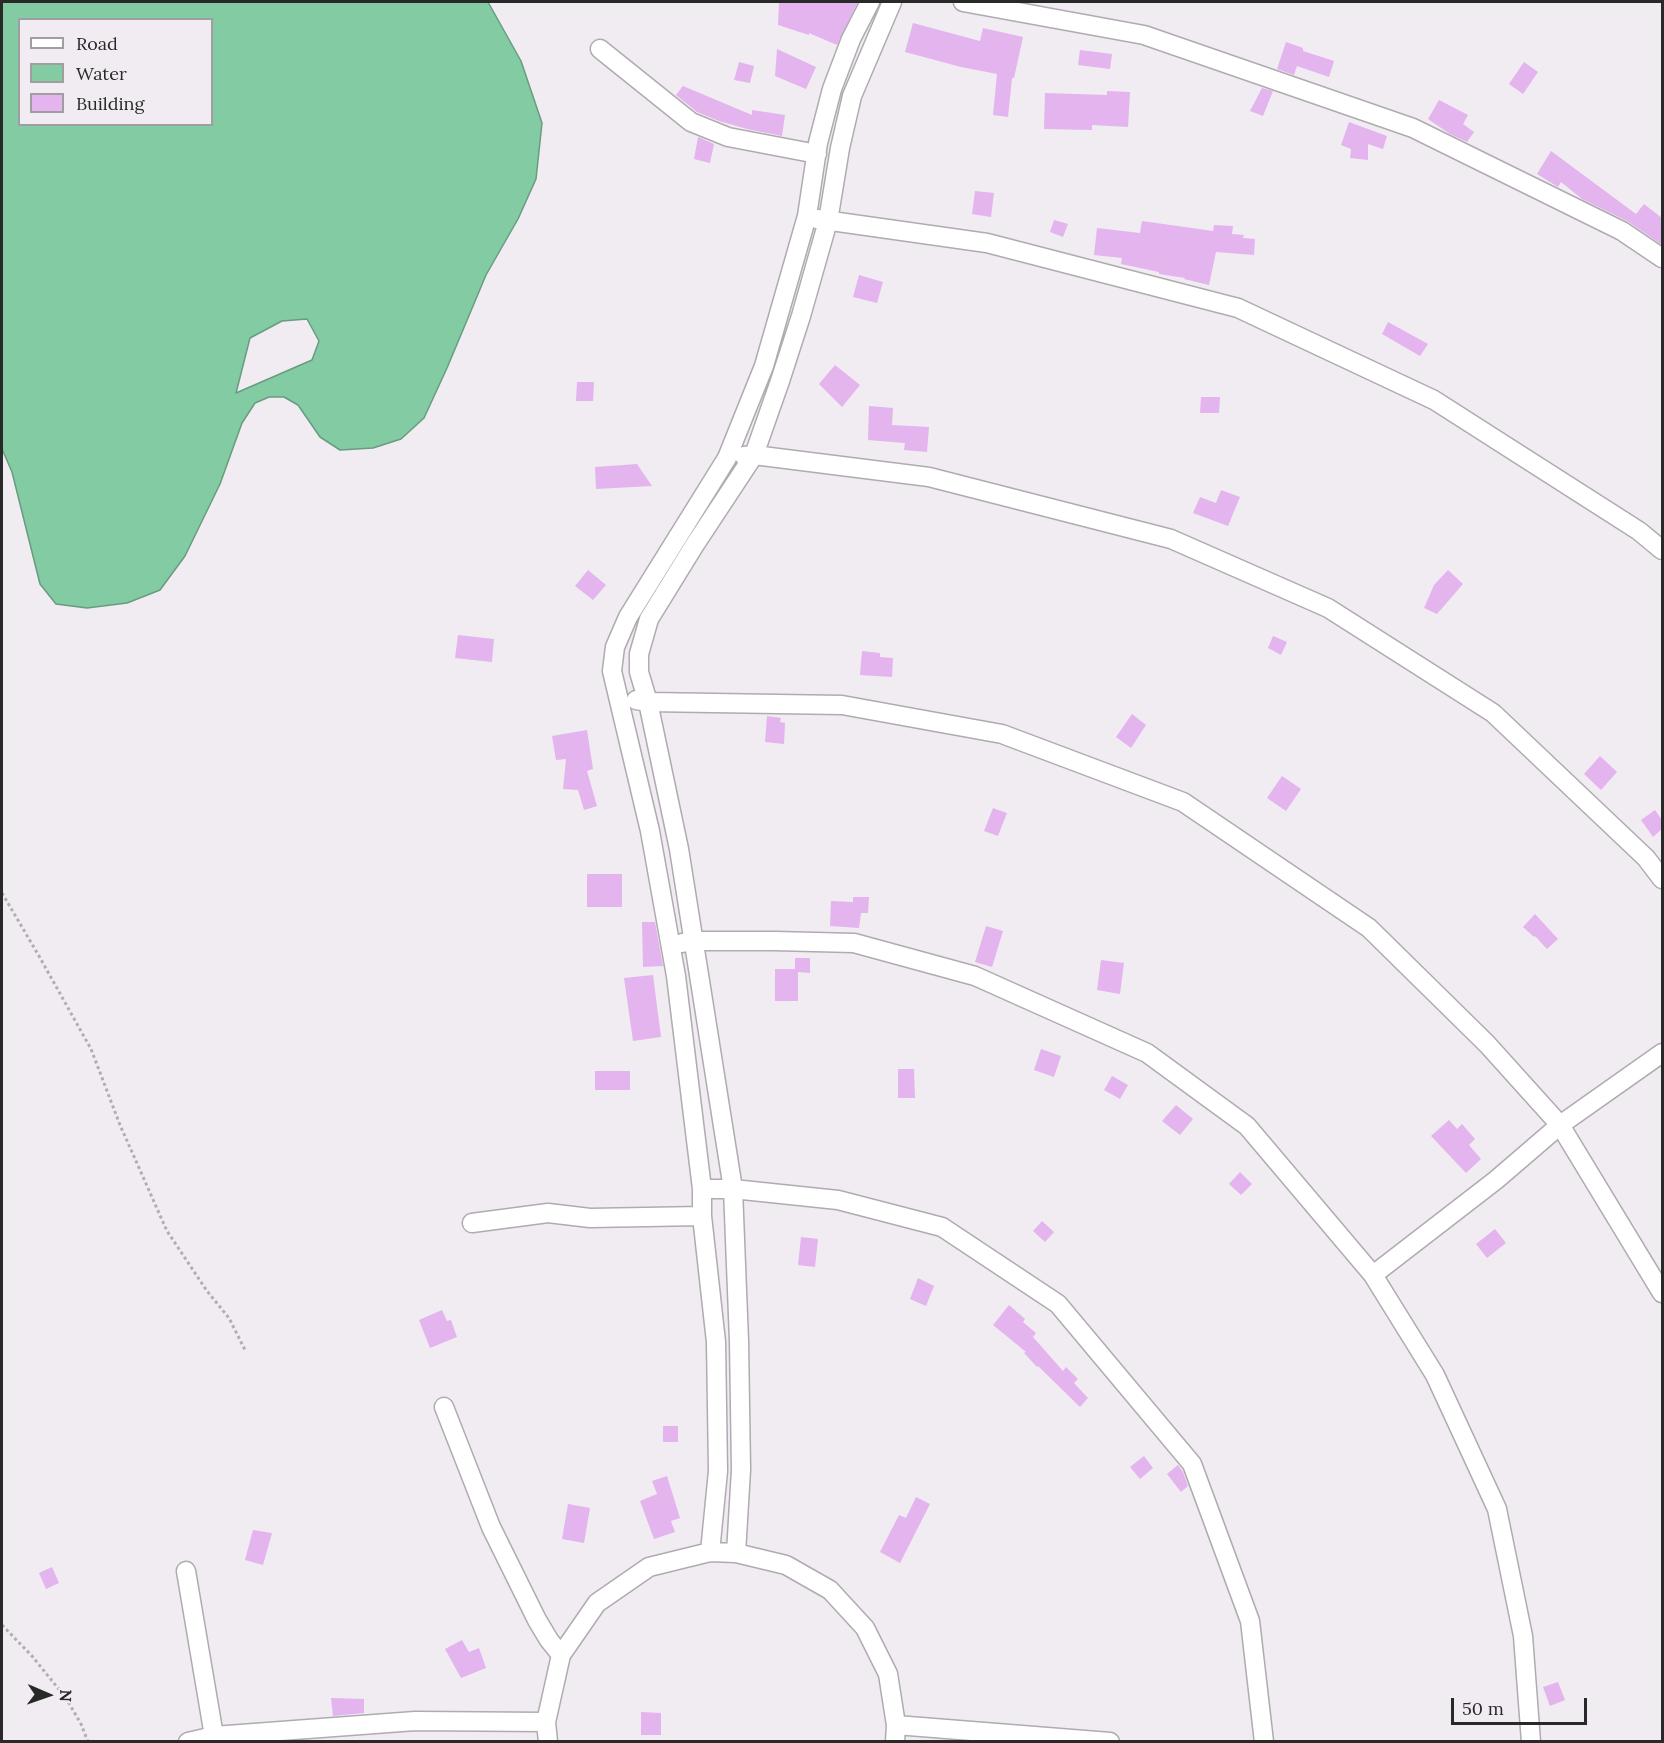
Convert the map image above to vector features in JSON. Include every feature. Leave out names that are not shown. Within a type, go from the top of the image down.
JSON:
[{"type":"street","points":[[710,1552],[718,1471],[716,1342],[702,1216],[702,1189],[676,976],[650,831],[612,671],[615,647],[628,617],[727,458],[764,366],[807,216],[817,154],[832,89],[851,39],[870,2]]},
{"type":"street","points":[[736,1552],[741,1470],[733,1189],[680,849],[648,702],[639,672],[639,654],[649,619],[754,455],[798,327],[828,221],[840,148],[852,96],[892,2]]},
{"type":"street","points":[[963,2],[1144,35],[1413,128],[1622,231],[1662,258]]},
{"type":"street","points":[[600,49],[691,122],[728,137],[817,154]]},
{"type":"street","points":[[807,216],[828,221],[987,243],[1238,308],[1434,400],[1639,531],[1662,550]]},
{"type":"street","points":[[727,458],[754,455],[929,477],[1171,539],[1328,608],[1493,713],[1646,858],[1662,879]]},
{"type":"street","points":[[619,697],[648,702],[842,705],[1002,734],[1184,802],[1369,928],[1487,1044],[1560,1125],[1662,1293]]},
{"type":"street","points":[[670,945],[693,942],[775,940],[854,943],[975,976],[1147,1053],[1247,1126],[1373,1275],[1435,1375],[1497,1509],[1523,1636],[1531,1742]]},
{"type":"street","points":[[1373,1275],[1496,1180],[1560,1125],[1662,1053]]},
{"type":"street","points":[[702,1189],[733,1189],[838,1200],[942,1227],[1058,1304],[1192,1464],[1250,1621],[1264,1742]]},
{"type":"street","points":[[472,1223],[548,1213],[590,1218],[702,1216]]},
{"type":"street","points":[[444,1407],[491,1527],[537,1620],[561,1655]]},
{"type":"street","points":[[548,1742],[546,1722],[561,1655],[597,1603],[649,1567],[710,1552],[736,1552],[786,1564],[830,1590],[865,1628],[888,1674],[895,1733],[1110,1742]]},
{"type":"street","points":[[186,1571],[214,1736]]},
{"type":"street","points":[[188,1742],[214,1736],[415,1721],[546,1722]]},
{"type":"path","points":[[2,893],[91,1049],[120,1125],[167,1231],[207,1291],[229,1318],[245,1350]]},
{"type":"path","points":[[2,1625],[32,1656],[66,1698],[81,1724],[87,1742]]},
{"type":"water","points":[[2,2],[488,2],[521,61],[542,123],[536,179],[518,219],[486,275],[424,418],[401,439],[373,448],[340,450],[320,437],[298,405],[284,397],[269,397],[255,403],[242,423],[220,484],[185,556],[160,590],[127,603],[87,608],[56,604],[40,584],[12,472],[2,449]],"holes":[[[307,319],[319,341],[312,360],[236,393],[250,338],[282,321]]]},
{"type":"building","points":[[779,2],[858,2],[837,45],[809,33],[809,35],[778,25]]},
{"type":"building","points":[[913,23],[980,41],[983,28],[1023,37],[1014,78],[1012,78],[1008,117],[993,115],[997,74],[905,52]]},
{"type":"building","points":[[1286,42],[1303,48],[1303,51],[1334,61],[1329,77],[1297,66],[1294,75],[1277,69]]},
{"type":"building","points":[[777,49],[816,67],[806,89],[775,76]]},
{"type":"building","points":[[1080,50],[1112,54],[1110,69],[1078,65]]},
{"type":"building","points":[[739,62],[754,66],[750,83],[734,80]]},
{"type":"building","points":[[1524,62],[1538,72],[1523,94],[1509,84]]},
{"type":"building","points":[[683,86],[752,115],[752,110],[785,115],[782,136],[747,129],[697,112],[676,95]]},
{"type":"building","points":[[1262,88],[1273,91],[1263,116],[1250,111]]},
{"type":"building","points":[[1107,91],[1130,92],[1128,127],[1092,125],[1092,130],[1044,129],[1045,93],[1107,95]]},
{"type":"building","points":[[1439,100],[1468,115],[1463,124],[1474,132],[1467,142],[1428,119]]},
{"type":"building","points":[[1349,122],[1387,136],[1383,149],[1368,144],[1368,160],[1350,158],[1351,149],[1341,145]]},
{"type":"building","points":[[698,137],[714,144],[710,163],[694,159]]},
{"type":"building","points":[[1551,151],[1636,214],[1644,204],[1662,218],[1662,245],[1627,221],[1582,199],[1561,182],[1558,187],[1537,174]]},
{"type":"building","points":[[975,191],[994,193],[991,217],[972,214]]},
{"type":"building","points":[[1054,220],[1068,224],[1063,237],[1050,232]]},
{"type":"building","points":[[1142,221],[1213,231],[1214,225],[1233,226],[1232,234],[1255,239],[1254,255],[1216,252],[1209,285],[1121,264],[1122,258],[1094,255],[1097,228],[1140,233]]},
{"type":"building","points":[[859,275],[883,282],[877,303],[853,297]]},
{"type":"building","points":[[1388,322],[1428,344],[1420,356],[1382,334]]},
{"type":"building","points":[[835,365],[860,385],[842,407],[819,384]]},
{"type":"building","points":[[577,382],[594,382],[593,401],[576,401]]},
{"type":"building","points":[[1201,397],[1220,397],[1219,413],[1200,413]]},
{"type":"building","points":[[869,406],[893,408],[892,425],[929,427],[927,452],[904,450],[905,443],[868,440]]},
{"type":"building","points":[[637,464],[652,486],[596,489],[595,467]]},
{"type":"building","points":[[1221,490],[1240,497],[1228,526],[1193,513],[1200,497],[1216,503]]},
{"type":"building","points":[[588,570],[606,585],[593,600],[575,586]]},
{"type":"building","points":[[1448,570],[1463,584],[1437,614],[1424,608],[1434,585]]},
{"type":"building","points":[[458,635],[494,639],[492,662],[455,658]]},
{"type":"building","points":[[1273,636],[1287,642],[1281,655],[1268,648]]},
{"type":"building","points":[[862,651],[880,653],[880,657],[893,658],[892,677],[860,675]]},
{"type":"building","points":[[1132,714],[1146,725],[1131,748],[1116,737]]},
{"type":"building","points":[[767,716],[781,718],[780,722],[785,723],[784,744],[765,742]]},
{"type":"building","points":[[587,730],[593,769],[587,771],[597,806],[584,810],[578,790],[563,789],[566,759],[556,760],[552,736]]},
{"type":"building","points":[[1600,756],[1617,772],[1601,790],[1584,774]]},
{"type":"building","points":[[1282,776],[1301,789],[1286,811],[1267,798]]},
{"type":"building","points":[[993,808],[1007,813],[998,836],[984,831]]},
{"type":"building","points":[[1655,810],[1662,820],[1662,829],[1653,837],[1641,820]]},
{"type":"building","points":[[587,874],[622,874],[622,907],[587,907]]},
{"type":"building","points":[[853,897],[869,897],[868,913],[861,913],[859,928],[830,926],[831,901],[853,902]]},
{"type":"building","points":[[1535,914],[1558,939],[1547,949],[1523,927]]},
{"type":"building","points":[[642,922],[655,922],[663,966],[643,967]]},
{"type":"building","points":[[986,926],[1003,931],[992,967],[975,962]]},
{"type":"building","points":[[795,958],[810,958],[810,973],[798,972],[798,1001],[775,1001],[775,969],[795,969]]},
{"type":"building","points":[[1101,960],[1124,963],[1120,994],[1097,990]]},
{"type":"building","points":[[653,975],[661,1037],[633,1041],[624,978]]},
{"type":"building","points":[[1041,1049],[1061,1056],[1054,1077],[1034,1070]]},
{"type":"building","points":[[898,1069],[914,1069],[915,1098],[898,1098]]},
{"type":"building","points":[[595,1071],[630,1071],[630,1090],[595,1090]]},
{"type":"building","points":[[1112,1076],[1128,1085],[1120,1099],[1104,1090]]},
{"type":"building","points":[[1176,1105],[1193,1119],[1180,1135],[1162,1121]]},
{"type":"building","points":[[1449,1120],[1457,1129],[1462,1124],[1475,1139],[1469,1145],[1481,1159],[1466,1173],[1431,1136]]},
{"type":"building","points":[[1240,1172],[1252,1184],[1241,1195],[1229,1184]]},
{"type":"building","points":[[1042,1221],[1054,1232],[1045,1242],[1033,1231]]},
{"type":"building","points":[[1495,1229],[1506,1243],[1487,1258],[1476,1244]]},
{"type":"building","points":[[801,1237],[818,1239],[815,1267],[798,1265]]},
{"type":"building","points":[[918,1278],[934,1286],[926,1306],[910,1299]]},
{"type":"building","points":[[1009,1305],[1025,1319],[1023,1322],[1036,1333],[1033,1337],[1063,1371],[1066,1367],[1078,1379],[1074,1383],[1088,1398],[1080,1407],[1037,1367],[1024,1353],[1026,1352],[993,1325]]},
{"type":"building","points":[[442,1310],[447,1321],[451,1320],[457,1337],[430,1348],[419,1320]]},
{"type":"building","points":[[663,1426],[678,1426],[678,1442],[663,1442]]},
{"type":"building","points":[[1144,1456],[1153,1468],[1140,1479],[1130,1467]]},
{"type":"building","points":[[1178,1465],[1188,1486],[1181,1492],[1167,1474]]},
{"type":"building","points":[[667,1476],[680,1518],[671,1521],[675,1532],[654,1539],[640,1501],[657,1494],[652,1481]]},
{"type":"building","points":[[916,1497],[930,1504],[900,1563],[880,1552],[899,1515],[906,1518]]},
{"type":"building","points":[[568,1504],[590,1508],[584,1543],[562,1539]]},
{"type":"building","points":[[253,1530],[272,1533],[263,1565],[245,1560]]},
{"type":"building","points":[[52,1567],[59,1583],[46,1589],[39,1573]]},
{"type":"building","points":[[462,1640],[469,1652],[479,1648],[486,1668],[461,1678],[445,1649]]},
{"type":"building","points":[[1558,1682],[1565,1700],[1550,1706],[1543,1687]]},
{"type":"building","points":[[331,1698],[364,1699],[364,1713],[333,1716]]},
{"type":"building","points":[[641,1712],[661,1713],[661,1735],[641,1735]]}]
